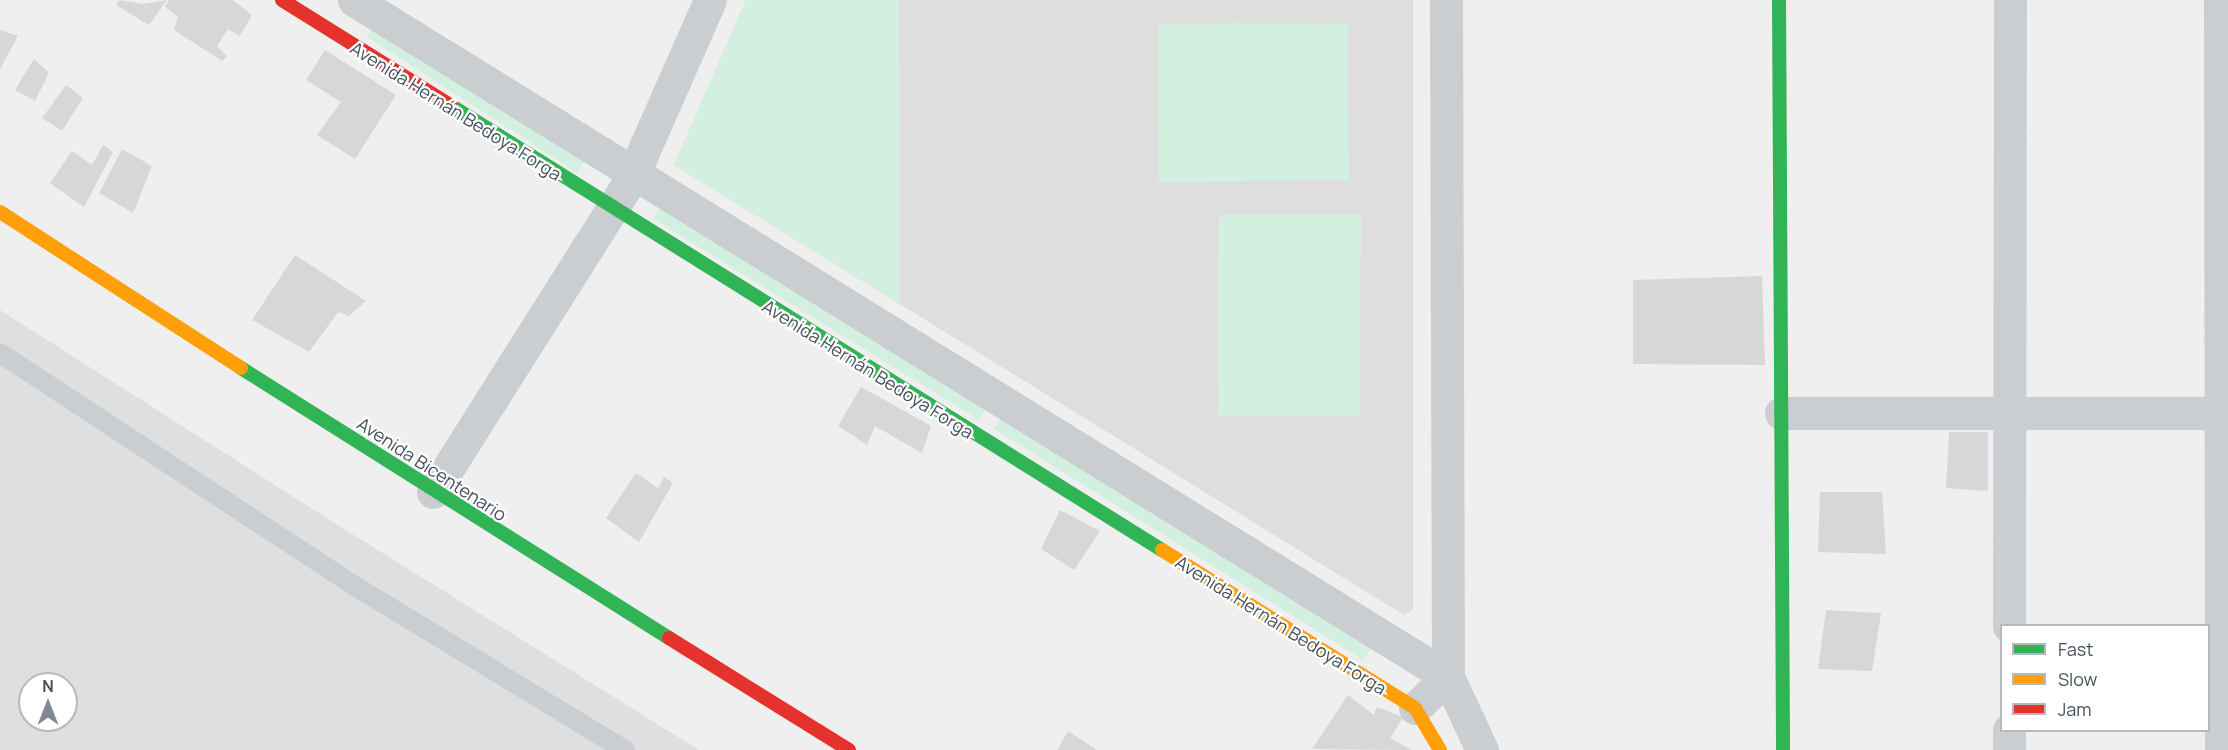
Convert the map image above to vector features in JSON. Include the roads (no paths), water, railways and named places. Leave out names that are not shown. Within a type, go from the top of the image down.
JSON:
[{"type":"street","name":"Avenida Hernán Bedoya Forga","points":[[282,0],[331,13],[608,207],[1415,708],[1440,750]]},
{"type":"street","points":[[354,0],[632,177],[1448,676]]},
{"type":"street","points":[[433,492],[608,207],[632,177],[710,0]]},
{"type":"street","points":[[1446,0],[1448,676],[1482,750]]},
{"type":"street","points":[[1779,0],[1782,750]]},
{"type":"street","points":[[2009,624],[2010,0]]},
{"type":"street","points":[[2220,0],[2224,413],[2221,750]]},
{"type":"street","name":"Avenida Bicentenario","points":[[0,212],[433,492],[849,750]]},
{"type":"street","points":[[1781,413],[2224,413]]},
{"type":"street","points":[[1415,708],[1448,676]]},
{"type":"street","points":[[2009,732],[2009,750]]},
{"type":"lane","points":[[0,353],[345,580],[625,750]]}]
